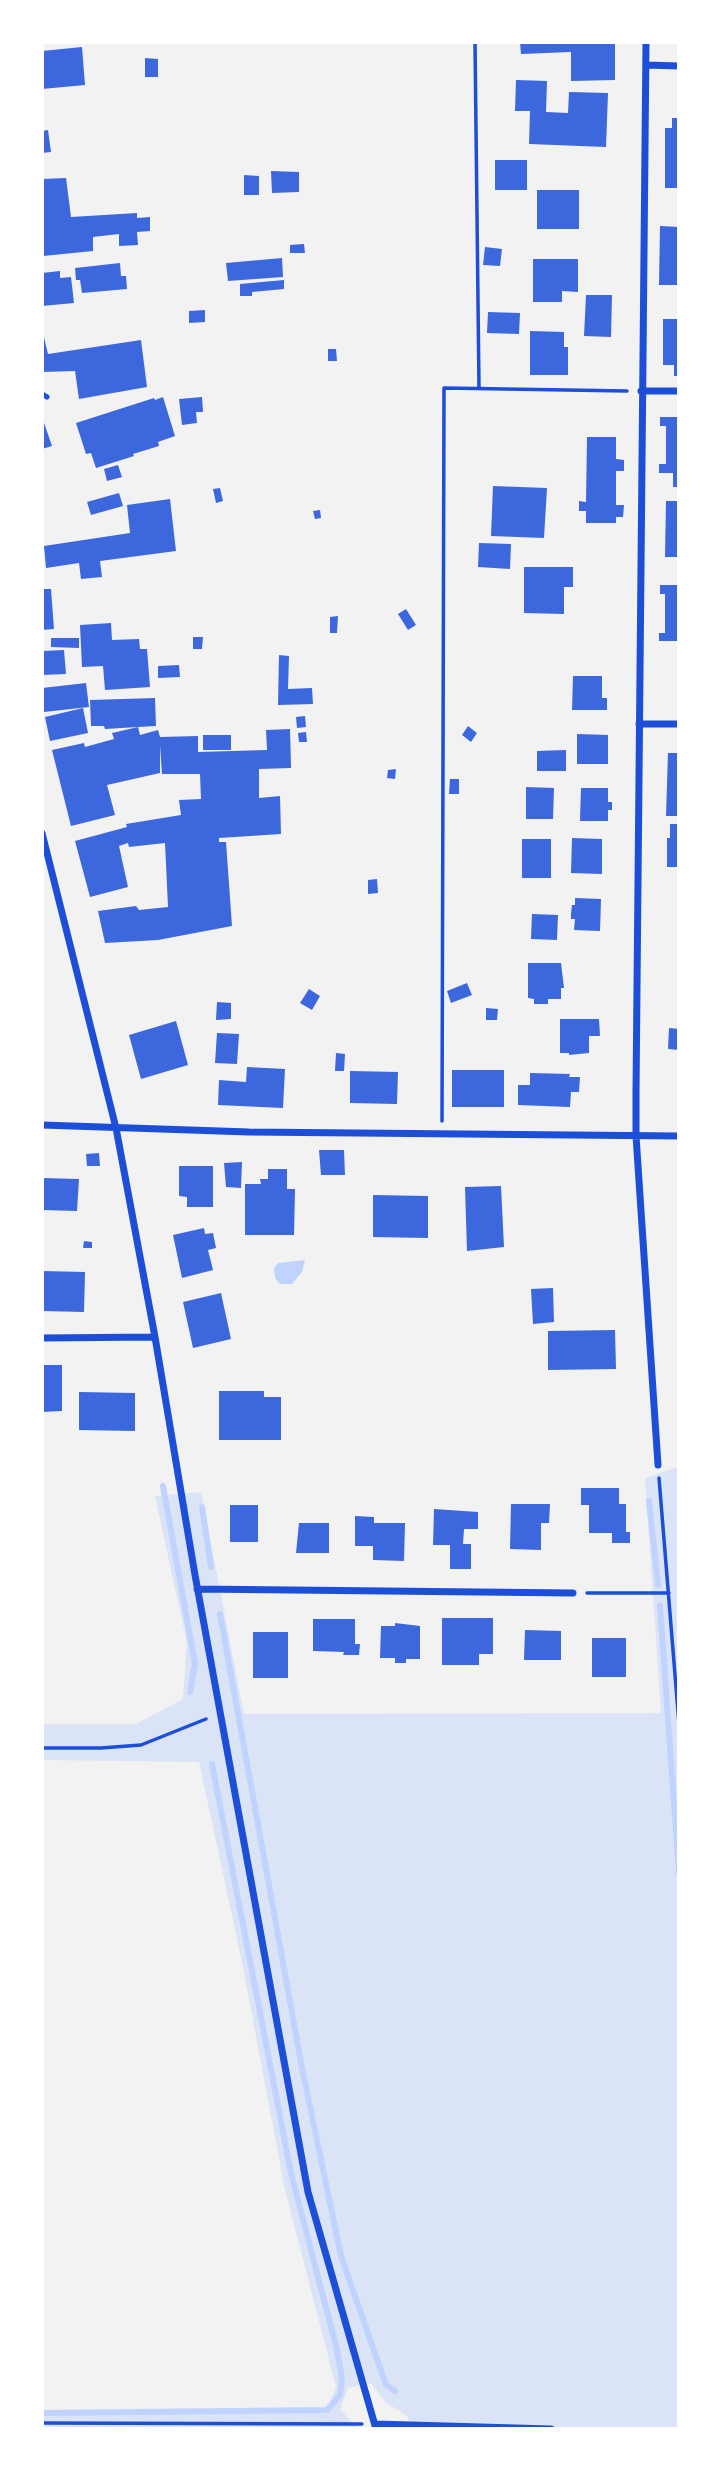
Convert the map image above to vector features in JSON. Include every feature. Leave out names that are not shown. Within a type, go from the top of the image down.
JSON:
[{"type":"street","points":[[646,42],[636,1136],[658,1465]]},
{"type":"street","points":[[646,65],[679,66]]},
{"type":"street","points":[[641,391],[679,391]]},
{"type":"street","points":[[639,724],[679,724]]},
{"type":"street","points":[[42,833],[116,1128],[155,1337],[197,1589],[308,2192],[376,2426],[551,2429]]},
{"type":"street","points":[[42,1125],[679,1136]]},
{"type":"street","points":[[42,1338],[155,1337]]},
{"type":"street","points":[[197,1589],[573,1593]]},
{"type":"path","points":[[475,42],[479,388]]},
{"type":"path","points":[[443,1133],[444,388],[641,391]]},
{"type":"path","points":[[658,1465],[679,1724]]},
{"type":"path","points":[[573,1593],[668,1593]]},
{"type":"path","points":[[42,1748],[141,1745],[220,1714]]},
{"type":"path","points":[[42,2423],[376,2426]]},
{"type":"shaded area","points":[[679,1468],[679,2429],[412,2429],[407,2416],[385,2402],[371,2383],[348,2388],[340,2409],[358,2429],[42,2429],[42,2412],[327,2410],[336,2387],[285,2190],[242,1962],[199,1762],[42,1760],[42,1724],[136,1724],[183,1699],[187,1643],[155,1496],[201,1492],[244,1714],[661,1713],[645,1478]]},
{"type":"water","points":[[305,1260],[302,1272],[292,1284],[280,1284],[275,1278],[274,1268],[278,1263]]},
{"type":"building","points":[[520,42],[615,42],[615,80],[571,81],[571,52],[521,54]]},
{"type":"building","points":[[82,47],[85,85],[42,89],[42,51]]},
{"type":"building","points":[[145,58],[158,59],[158,77],[145,77]]},
{"type":"building","points":[[516,80],[547,81],[546,112],[568,113],[569,92],[608,93],[606,147],[529,144],[530,111],[515,111]]},
{"type":"building","points":[[672,118],[679,118],[679,188],[665,188],[665,128],[672,128]]},
{"type":"building","points":[[48,130],[51,152],[42,153],[42,131]]},
{"type":"building","points":[[495,160],[527,160],[527,190],[495,190]]},
{"type":"building","points":[[271,171],[299,172],[299,192],[272,193]]},
{"type":"building","points":[[244,175],[259,176],[259,195],[244,195]]},
{"type":"building","points":[[66,178],[71,217],[137,213],[137,218],[150,217],[150,231],[137,232],[138,245],[119,246],[119,234],[93,237],[93,251],[43,256],[42,179]]},
{"type":"building","points":[[537,190],[579,190],[579,229],[537,229]]},
{"type":"building","points":[[660,226],[679,227],[679,285],[659,285]]},
{"type":"building","points":[[304,244],[305,253],[290,253],[290,245]]},
{"type":"building","points":[[485,247],[502,249],[500,266],[483,265]]},
{"type":"building","points":[[282,258],[283,277],[228,281],[226,263]]},
{"type":"building","points":[[533,259],[578,259],[578,292],[562,291],[562,302],[533,302]]},
{"type":"building","points":[[120,263],[121,276],[126,276],[127,289],[82,293],[80,280],[76,280],[75,268]]},
{"type":"building","points":[[60,271],[60,278],[71,277],[74,303],[42,306],[42,273]]},
{"type":"building","points":[[284,280],[284,289],[240,296],[240,284]]},
{"type":"building","points":[[586,295],[612,295],[611,337],[584,336]]},
{"type":"building","points":[[205,310],[205,322],[189,323],[189,311]]},
{"type":"building","points":[[488,312],[520,313],[519,334],[487,333]]},
{"type":"building","points":[[663,319],[679,319],[679,376],[674,376],[674,365],[663,365]]},
{"type":"building","points":[[42,329],[48,354],[141,340],[147,387],[79,399],[75,371],[42,372]]},
{"type":"building","points":[[530,331],[564,332],[564,347],[568,347],[568,375],[530,375]]},
{"type":"building","points":[[328,349],[336,349],[337,361],[328,361]]},
{"type":"building","points":[[163,397],[175,436],[158,442],[159,446],[96,468],[91,453],[86,454],[76,423]]},
{"type":"building","points":[[202,397],[203,412],[196,412],[197,423],[182,425],[179,399]]},
{"type":"building","points":[[42,417],[52,446],[42,449]]},
{"type":"building","points":[[660,417],[679,417],[679,487],[673,487],[673,473],[659,473],[659,464],[666,464],[666,426],[660,426]]},
{"type":"building","points":[[587,437],[616,437],[616,459],[624,460],[624,471],[616,471],[616,505],[624,505],[623,517],[616,517],[616,523],[586,523],[586,511],[579,511],[579,501],[586,502]]},
{"type":"building","points":[[118,465],[122,477],[107,481],[104,469]]},
{"type":"building","points":[[493,486],[547,488],[544,538],[491,536]]},
{"type":"building","points":[[220,488],[223,501],[216,503],[213,489]]},
{"type":"building","points":[[119,493],[123,506],[91,515],[87,502]]},
{"type":"building","points":[[170,499],[176,551],[100,561],[102,577],[81,579],[79,563],[46,568],[44,546],[130,533],[127,505]]},
{"type":"building","points":[[666,501],[679,501],[679,557],[665,557]]},
{"type":"building","points":[[320,510],[321,518],[315,519],[313,511]]},
{"type":"building","points":[[479,543],[511,544],[510,569],[478,567]]},
{"type":"building","points":[[524,567],[573,567],[573,587],[564,587],[564,614],[524,613]]},
{"type":"building","points":[[660,585],[679,585],[679,641],[659,641],[659,633],[665,633],[665,594],[660,594]]},
{"type":"building","points":[[42,589],[51,589],[54,629],[42,630]]},
{"type":"building","points":[[406,609],[416,625],[408,630],[398,614]]},
{"type":"building","points":[[338,616],[337,633],[330,633],[330,617]]},
{"type":"building","points":[[111,623],[112,640],[139,639],[140,649],[147,649],[150,687],[105,690],[103,666],[82,667],[80,625]]},
{"type":"building","points":[[193,637],[203,637],[202,649],[193,649]]},
{"type":"building","points":[[51,638],[79,638],[79,648],[51,647]]},
{"type":"building","points":[[64,650],[66,674],[42,675],[42,651]]},
{"type":"building","points":[[279,655],[289,656],[288,689],[312,688],[313,704],[278,705]]},
{"type":"building","points":[[179,665],[180,677],[158,678],[158,666]]},
{"type":"building","points":[[573,676],[602,676],[602,698],[607,698],[607,710],[572,710]]},
{"type":"building","points":[[86,683],[89,707],[44,712],[42,688]]},
{"type":"building","points":[[155,698],[156,726],[105,729],[104,726],[91,726],[90,700]]},
{"type":"building","points":[[83,708],[88,733],[50,741],[45,717]]},
{"type":"building","points":[[305,716],[306,727],[297,728],[296,717]]},
{"type":"building","points":[[468,726],[477,733],[471,742],[462,735]]},
{"type":"building","points":[[138,727],[140,735],[158,730],[160,737],[198,736],[198,752],[267,750],[266,730],[290,729],[291,768],[259,769],[259,798],[280,796],[281,834],[219,838],[219,842],[226,842],[232,926],[158,940],[105,943],[98,911],[136,906],[139,910],[168,907],[165,843],[129,847],[128,843],[119,846],[128,887],[90,897],[75,841],[127,827],[126,824],[181,815],[179,800],[201,799],[200,774],[162,774],[160,745],[160,773],[107,785],[115,815],[71,826],[52,750],[84,743],[85,747],[114,739],[112,733]]},
{"type":"building","points":[[306,732],[307,742],[299,742],[298,733]]},
{"type":"building","points":[[577,734],[608,735],[608,764],[577,764]]},
{"type":"building","points":[[203,735],[231,735],[231,750],[203,750]]},
{"type":"building","points":[[566,750],[566,771],[537,771],[537,751]]},
{"type":"building","points":[[668,753],[679,753],[679,816],[666,816]]},
{"type":"building","points":[[396,769],[395,779],[387,778],[388,770]]},
{"type":"building","points":[[450,779],[459,779],[459,794],[449,794]]},
{"type":"building","points":[[526,787],[554,788],[553,819],[526,819]]},
{"type":"building","points":[[581,788],[608,788],[608,802],[612,802],[612,810],[608,810],[608,821],[580,821]]},
{"type":"building","points":[[670,824],[679,824],[679,867],[667,867]]},
{"type":"building","points":[[572,838],[602,839],[602,874],[571,873]]},
{"type":"building","points":[[522,839],[551,839],[551,878],[522,878]]},
{"type":"building","points":[[377,879],[378,893],[368,894],[368,880]]},
{"type":"building","points":[[575,898],[601,899],[600,931],[574,930],[575,919],[571,919],[571,914]]},
{"type":"building","points":[[532,914],[558,915],[557,940],[531,939]]},
{"type":"building","points":[[528,963],[561,963],[564,988],[561,988],[561,999],[548,999],[548,1004],[534,1004],[534,999],[528,998]]},
{"type":"building","points":[[467,983],[472,995],[451,1003],[447,991]]},
{"type":"building","points":[[309,989],[320,996],[312,1010],[300,1003]]},
{"type":"building","points":[[217,1002],[231,1003],[231,1019],[216,1020]]},
{"type":"building","points":[[486,1008],[498,1009],[497,1020],[486,1020]]},
{"type":"building","points":[[560,1019],[599,1019],[600,1036],[589,1036],[589,1053],[560,1053]]},
{"type":"building","points":[[176,1021],[188,1065],[141,1079],[129,1035]]},
{"type":"building","points":[[669,1028],[679,1029],[679,1050],[668,1049]]},
{"type":"building","points":[[217,1033],[239,1034],[237,1064],[215,1063]]},
{"type":"building","points":[[336,1053],[345,1054],[344,1071],[335,1071]]},
{"type":"building","points":[[247,1067],[285,1069],[283,1108],[218,1105],[219,1080],[246,1082]]},
{"type":"building","points":[[452,1070],[504,1070],[504,1107],[452,1107]]},
{"type":"building","points":[[350,1071],[398,1072],[397,1104],[350,1103]]},
{"type":"building","points":[[530,1073],[570,1074],[569,1077],[580,1077],[579,1092],[571,1092],[570,1107],[518,1105],[518,1085],[530,1085]]},
{"type":"building","points":[[319,1150],[344,1150],[345,1175],[321,1175]]},
{"type":"building","points":[[99,1153],[100,1166],[87,1166],[86,1154]]},
{"type":"building","points":[[242,1162],[241,1188],[226,1187],[224,1163]]},
{"type":"building","points":[[179,1166],[213,1166],[213,1207],[187,1207],[187,1197],[179,1196]]},
{"type":"building","points":[[268,1169],[287,1169],[287,1189],[295,1189],[294,1235],[245,1235],[245,1184],[261,1184],[260,1179],[268,1179]]},
{"type":"building","points":[[42,1178],[79,1179],[77,1211],[42,1210]]},
{"type":"building","points":[[501,1186],[504,1247],[467,1251],[465,1187]]},
{"type":"building","points":[[373,1195],[428,1196],[428,1238],[373,1237]]},
{"type":"building","points":[[204,1228],[205,1234],[213,1233],[216,1248],[208,1250],[213,1270],[182,1278],[173,1235]]},
{"type":"building","points":[[84,1241],[92,1242],[92,1248],[83,1248]]},
{"type":"building","points":[[42,1271],[85,1272],[84,1312],[42,1311]]},
{"type":"building","points":[[553,1288],[554,1322],[533,1324],[531,1289]]},
{"type":"building","points":[[221,1293],[231,1339],[193,1348],[183,1302]]},
{"type":"building","points":[[615,1330],[616,1369],[548,1370],[548,1331]]},
{"type":"building","points":[[42,1365],[62,1365],[62,1411],[42,1412]]},
{"type":"building","points":[[219,1391],[264,1391],[264,1397],[281,1397],[281,1440],[219,1440]]},
{"type":"building","points":[[79,1392],[135,1393],[135,1431],[79,1430]]},
{"type":"building","points":[[581,1488],[619,1488],[619,1504],[626,1504],[626,1532],[630,1532],[630,1543],[612,1543],[612,1533],[589,1533],[589,1505],[581,1505]]},
{"type":"building","points":[[511,1504],[550,1504],[549,1523],[541,1523],[541,1550],[510,1549]]},
{"type":"building","points":[[230,1505],[258,1505],[258,1542],[230,1542]]},
{"type":"building","points":[[434,1509],[478,1512],[478,1529],[464,1529],[463,1544],[471,1544],[471,1569],[450,1569],[450,1545],[433,1545]]},
{"type":"building","points":[[355,1516],[374,1517],[374,1523],[405,1523],[404,1561],[373,1560],[373,1546],[355,1546]]},
{"type":"building","points":[[299,1523],[329,1523],[329,1553],[296,1553]]},
{"type":"building","points":[[442,1618],[493,1618],[493,1654],[479,1654],[479,1665],[442,1665]]},
{"type":"building","points":[[313,1619],[355,1619],[355,1644],[360,1644],[359,1655],[313,1651]]},
{"type":"building","points":[[395,1623],[420,1626],[420,1659],[406,1659],[406,1663],[395,1663],[395,1658],[380,1658],[381,1626],[395,1626]]},
{"type":"building","points":[[525,1630],[561,1631],[561,1660],[524,1660]]},
{"type":"building","points":[[253,1632],[288,1632],[288,1678],[253,1678]]},
{"type":"building","points":[[592,1638],[626,1638],[626,1677],[592,1677]]},
{"type":"waterway","points":[[163,1486],[195,1664],[190,1692]]},
{"type":"waterway","points":[[649,1501],[658,1585]]},
{"type":"waterway","points":[[202,1507],[211,1567]]},
{"type":"waterway","points":[[660,1606],[679,1873]]},
{"type":"waterway","points":[[220,1614],[302,2068],[341,2256],[386,2385],[395,2391]]},
{"type":"waterway","points":[[42,2413],[327,2410],[340,2395],[342,2378],[336,2346],[291,2173],[212,1764]]}]
